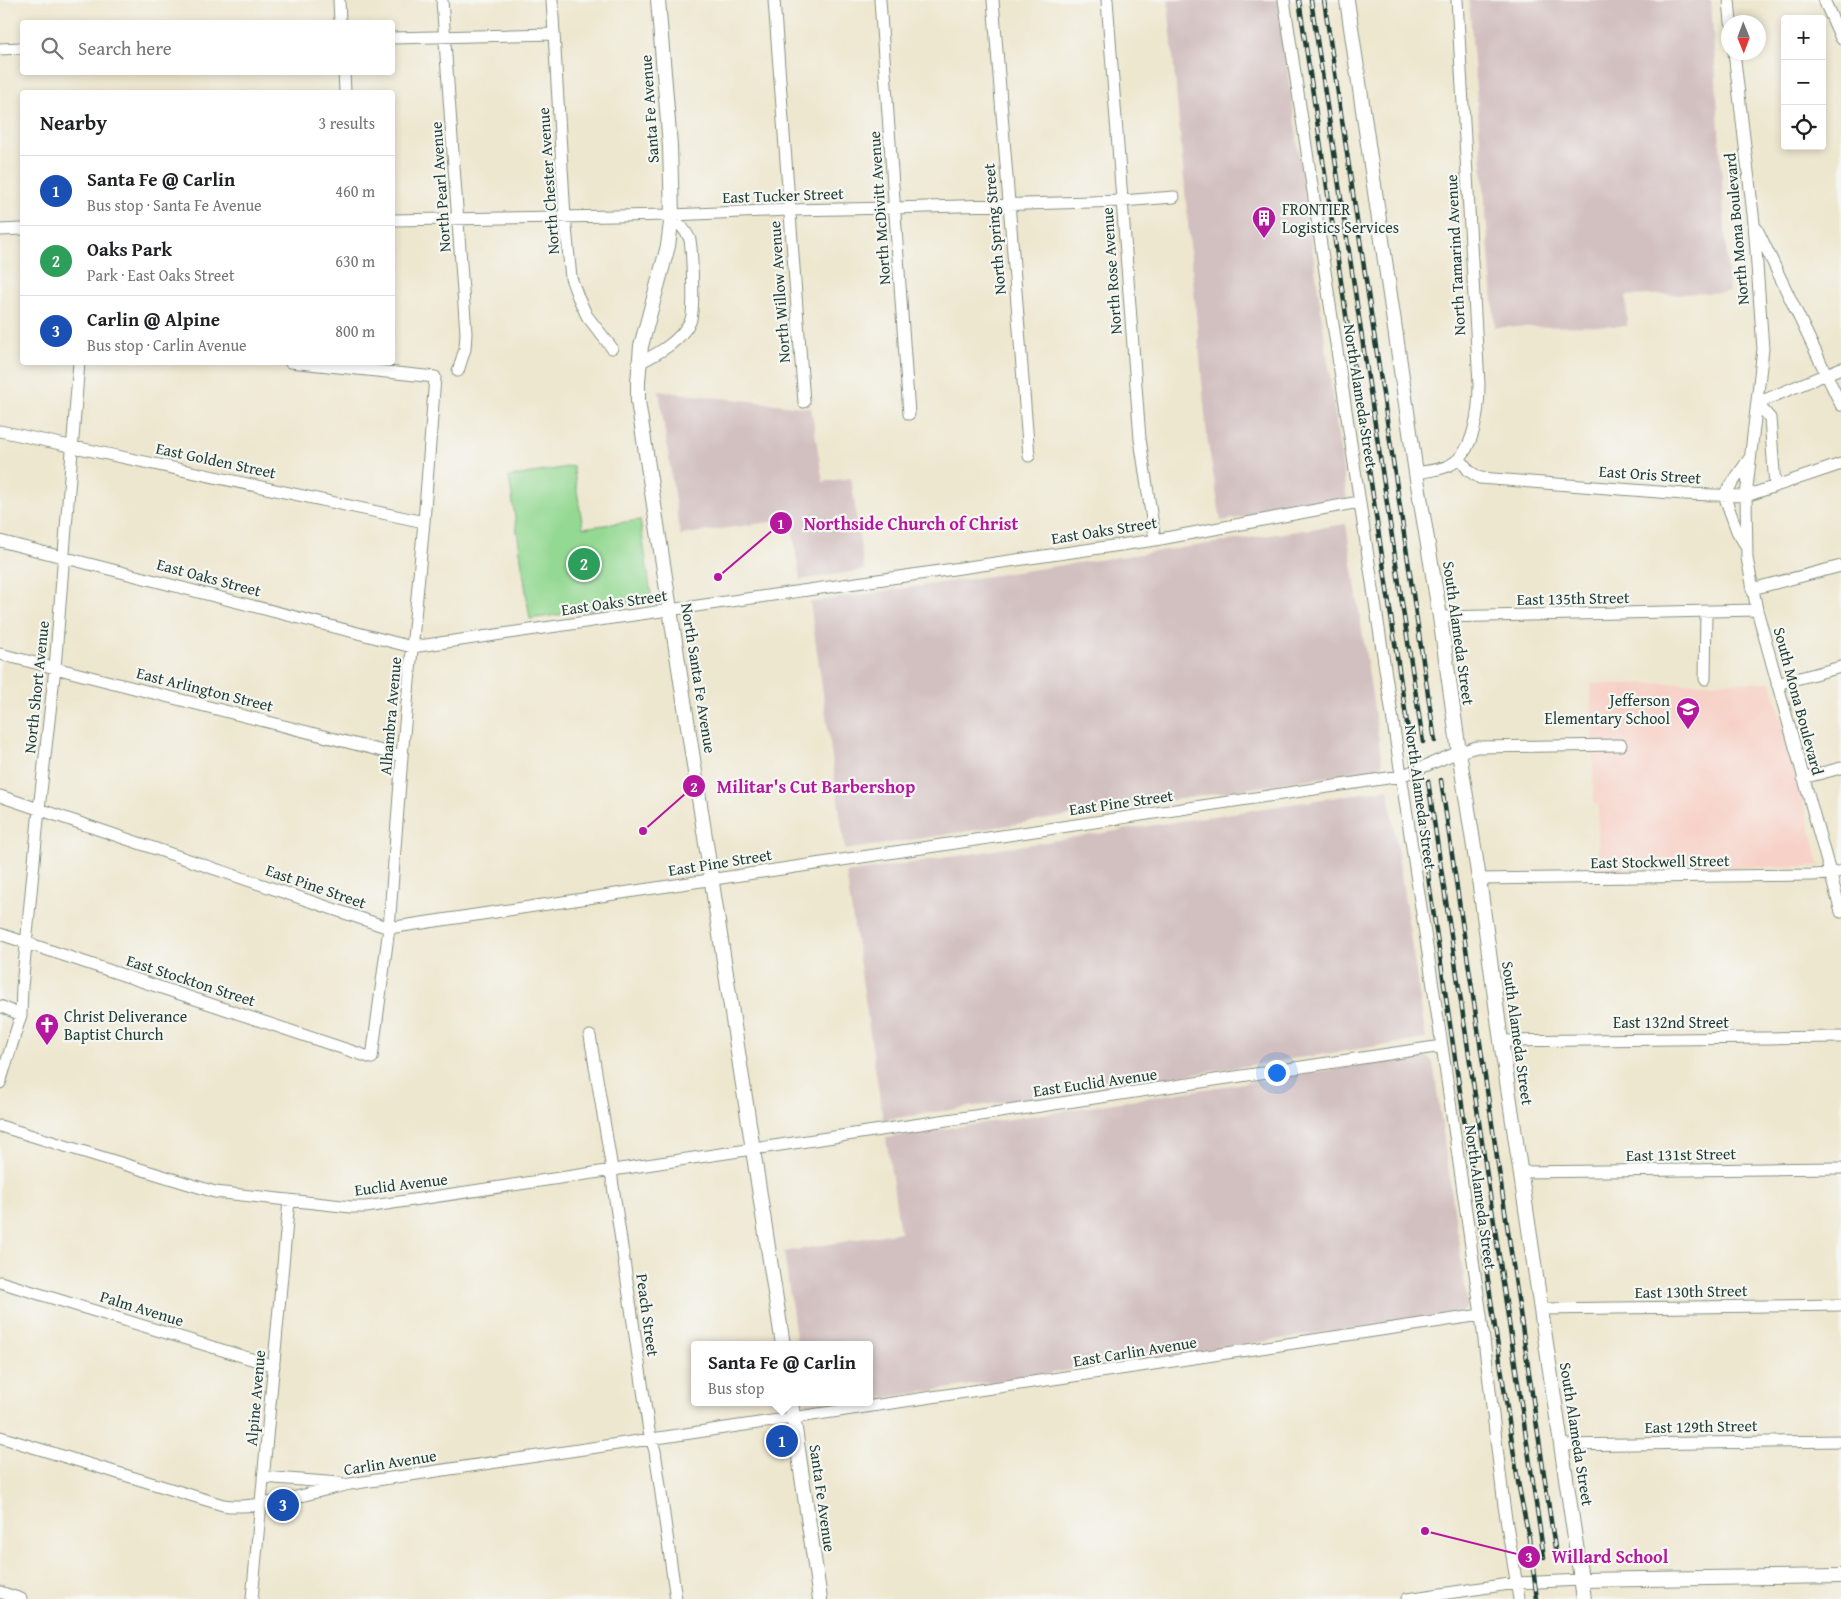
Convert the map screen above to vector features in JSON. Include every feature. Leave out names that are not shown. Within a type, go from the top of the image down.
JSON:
[{"type":"main road","name":"Santa Fe Avenue","points":[[658,0],[670,146],[672,215]]},
{"type":"main road","points":[[1347,0],[1416,473]]},
{"type":"main road","name":"North Santa Fe Avenue","points":[[672,215],[668,246],[645,328],[639,363],[638,400],[672,611],[753,1149]]},
{"type":"main road","name":"South Alameda Street","points":[[1416,473],[1440,617],[1584,1599]]},
{"type":"main road","points":[[753,1149],[782,1341]]},
{"type":"main road","name":"Santa Fe Avenue","points":[[792,1406],[820,1599]]},
{"type":"main road","points":[[1582,1580],[1841,1576]]},
{"type":"street","points":[[338,0],[340,20]]},
{"type":"street","name":"North Pearl Avenue","points":[[442,0],[466,333],[458,371]]},
{"type":"street","name":"North Chester Avenue","points":[[552,0],[565,217],[571,278],[587,316],[612,348]]},
{"type":"street","name":"North Willow Avenue","points":[[774,0],[788,210],[804,402]]},
{"type":"street","name":"North McDivitt Avenue","points":[[880,0],[909,414]]},
{"type":"street","name":"North Spring Street","points":[[993,0],[1029,456]]},
{"type":"street","name":"North Rose Avenue","points":[[1107,0],[1140,439],[1155,540]]},
{"type":"street","name":"North Alameda Street","points":[[1284,0],[1442,1046],[1480,1315],[1504,1506],[1519,1599]]},
{"type":"street","name":"North Tamarind Avenue","points":[[1457,0],[1479,384],[1479,406],[1475,425],[1460,458]]},
{"type":"street","points":[[1728,0],[1730,15]]},
{"type":"street","points":[[1824,0],[1841,38]]},
{"type":"street","points":[[395,38],[554,34]]},
{"type":"street","points":[[0,49],[20,48]]},
{"type":"street","name":"North Mona Boulevard","points":[[1735,60],[1754,223],[1763,349],[1746,496]]},
{"type":"street","points":[[344,75],[345,90]]},
{"type":"street","name":"East Tucker Street","points":[[395,220],[672,215],[788,210],[1008,205],[1122,201],[1174,196]]},
{"type":"street","points":[[639,363],[662,352],[691,320],[694,308],[690,239],[672,215]]},
{"type":"street","points":[[1754,223],[1841,405]]},
{"type":"street","points":[[0,230],[20,229]]},
{"type":"street","name":"North Short Avenue","points":[[0,1083],[21,1015],[39,809],[55,668],[65,556],[79,365]]},
{"type":"street","points":[[346,365],[364,366]]},
{"type":"street","name":"Alhambra Avenue","points":[[364,366],[435,377],[389,928],[372,1058]]},
{"type":"street","points":[[1775,486],[1770,418],[1756,403],[1841,368]]},
{"type":"street","name":"East Golden Street","points":[[0,431],[424,522]]},
{"type":"street","points":[[1746,545],[1737,531],[1724,495],[1750,457]]},
{"type":"street","points":[[1416,473],[1450,466],[1460,458]]},
{"type":"street","name":"East Oris Street","points":[[1460,458],[1468,471],[1480,478],[1684,494],[1746,496],[1841,464]]},
{"type":"street","name":"South Mona Boulevard","points":[[1746,496],[1746,545],[1752,589],[1803,778],[1836,872],[1841,912]]},
{"type":"street","name":"East Oaks Street","points":[[0,541],[65,556],[412,647],[1155,540],[1359,502]]},
{"type":"street","points":[[1752,589],[1841,566]]},
{"type":"street","name":"East 135th Street","points":[[1440,617],[1757,610]]},
{"type":"street","points":[[1705,679],[1706,612]]},
{"type":"street","name":"East Arlington Street","points":[[0,654],[402,756]]},
{"type":"street","points":[[1777,684],[1841,667]]},
{"type":"street","name":"East Pine Street","points":[[0,796],[389,928],[1401,776],[1459,752],[1477,748],[1621,745]]},
{"type":"street","points":[[1803,778],[1841,768]]},
{"type":"street","name":"East Stockwell Street","points":[[1479,879],[1836,872]]},
{"type":"street","name":"East Stockton Street","points":[[0,934],[372,1058]]},
{"type":"street","points":[[0,1006],[21,1015]]},
{"type":"street","name":"Peach Street","points":[[590,1036],[651,1440],[656,1451],[676,1599]]},
{"type":"street","name":"East 132nd Street","points":[[1501,1041],[1841,1037]]},
{"type":"street","name":"East Euclid Avenue","points":[[753,1149],[1442,1046]]},
{"type":"street","name":"Euclid Avenue","points":[[0,1126],[215,1192],[366,1207],[753,1149]]},
{"type":"street","name":"East 131st Street","points":[[1521,1172],[1841,1168]]},
{"type":"street","name":"Alpine Avenue","points":[[252,1599],[289,1200]]},
{"type":"street","name":"Palm Avenue","points":[[0,1282],[274,1366]]},
{"type":"street","name":"East 130th Street","points":[[1541,1309],[1841,1305]]},
{"type":"street","name":"East Carlin Avenue","points":[[794,1418],[1480,1315]]},
{"type":"street","name":"Carlin Avenue","points":[[0,1437],[223,1505],[233,1506],[261,1504],[350,1484],[794,1418]]},
{"type":"street","name":"East 129th Street","points":[[1561,1445],[1841,1441]]},
{"type":"street","points":[[264,1477],[350,1484]]},
{"type":"street","points":[[1407,1599],[1516,1583],[1582,1580]]},
{"type":"street","points":[[0,1592],[21,1599]]},
{"type":"shaded area","points":[[1168,0],[1278,0],[1347,500],[1221,521],[1207,437]]},
{"type":"shaded area","points":[[1469,0],[1711,0],[1729,292],[1626,296],[1627,326],[1495,327]]},
{"type":"shaded area","points":[[659,391],[811,408],[823,482],[851,478],[864,570],[800,580],[791,519],[680,535]]},
{"type":"shaded area","points":[[1346,524],[1383,768],[845,850],[810,602]]},
{"type":"shaded area","name":"Jefferson Elementary School","points":[[1771,682],[1820,866],[1598,870],[1598,805],[1594,804],[1591,684]]},
{"type":"shaded area","points":[[1388,789],[1426,1039],[883,1120],[846,873]]},
{"type":"shaded area","points":[[1426,1055],[1433,1062],[1468,1307],[1462,1312],[873,1400],[873,1341],[796,1341],[784,1252],[900,1232],[886,1138]]},
{"type":"shaded area","points":[[808,1406],[830,1406],[810,1409]]},
{"type":"green space","points":[[573,466],[583,528],[640,520],[652,601],[530,619],[509,477]]},
{"type":"railway","points":[[1299,0],[1518,1482],[1529,1538],[1537,1599]]},
{"type":"railway","points":[[1311,0],[1423,742]]},
{"type":"railway","points":[[1324,0],[1435,741]]},
{"type":"railway","points":[[1441,780],[1556,1555]]},
{"type":"railway","points":[[1428,781],[1544,1557]]},
{"type":"place","name":"FRONTIER Logistics Services","points":[[1264,239]]},
{"type":"place","name":"Oaks Park","points":[[584,564]]},
{"type":"place","name":"Northside Church of Christ","points":[[718,577]]},
{"type":"place","name":"Jefferson Elementary School","points":[[1688,730]]},
{"type":"place","name":"Militar's Cut Barbershop","points":[[643,831]]},
{"type":"place","name":"Christ Deliverance Baptist Church","points":[[47,1046]]},
{"type":"place","name":"Santa Fe @ Carlin","points":[[782,1441]]},
{"type":"place","name":"Carlin @ Alpine","points":[[283,1505]]},
{"type":"place","name":"Willard School","points":[[1425,1531]]}]
